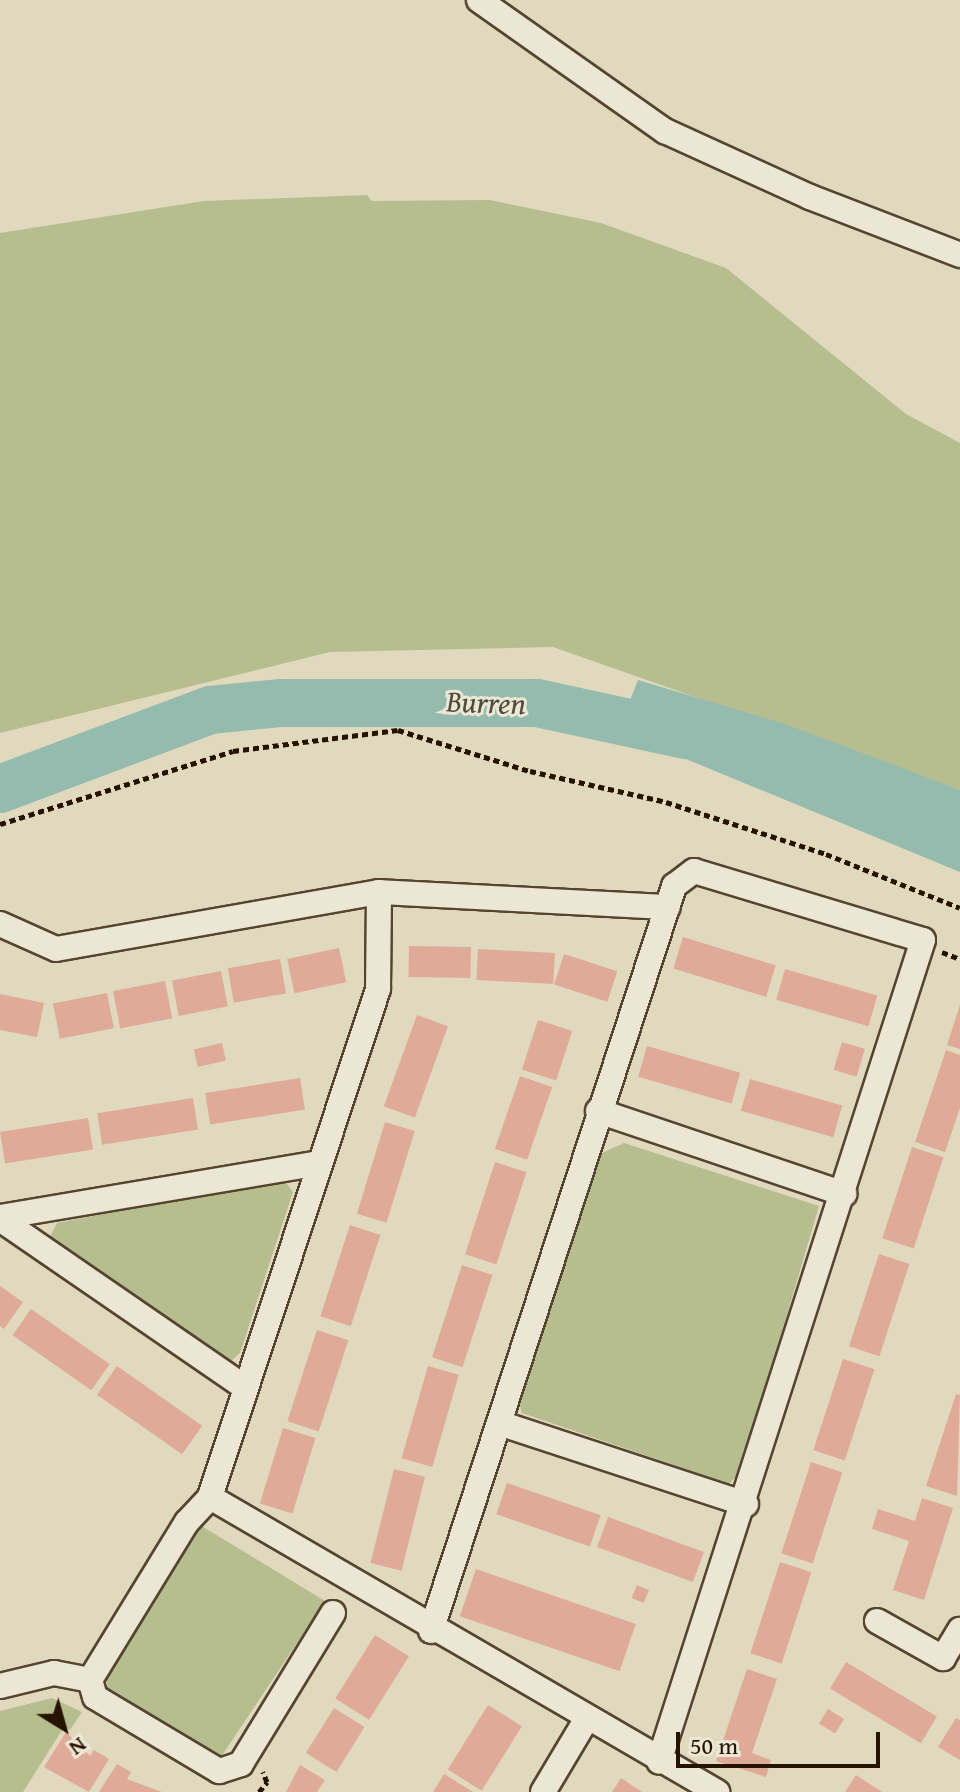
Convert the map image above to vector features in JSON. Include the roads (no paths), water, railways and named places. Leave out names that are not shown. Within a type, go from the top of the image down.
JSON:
[{"type":"street","points":[[479,0],[665,131],[960,255]]},
{"type":"street","points":[[431,1631],[598,1111],[674,886],[694,871],[923,940],[746,1504],[659,1762]]},
{"type":"street","points":[[0,924],[56,949],[379,892],[668,907]]},
{"type":"street","points":[[333,1613],[241,1764],[219,1771],[95,1697],[90,1680],[187,1522],[210,1497],[378,989],[379,892]]},
{"type":"street","points":[[598,1111],[844,1194]]},
{"type":"street","points":[[0,1218],[320,1163]]},
{"type":"street","points":[[0,1218],[246,1388]]},
{"type":"street","points":[[499,1423],[746,1504]]},
{"type":"street","points":[[210,1497],[431,1631],[717,1792]]},
{"type":"street","points":[[877,1621],[943,1658],[960,1630]]},
{"type":"street","points":[[0,1686],[54,1673],[90,1680]]},
{"type":"street","points":[[543,1792],[586,1720]]},
{"type":"water","points":[[638,680],[785,724],[960,790],[960,872],[618,731]]},
{"type":"waterway","name":"Burren","points":[[0,789],[210,710],[282,703],[537,703],[685,735]]}]
